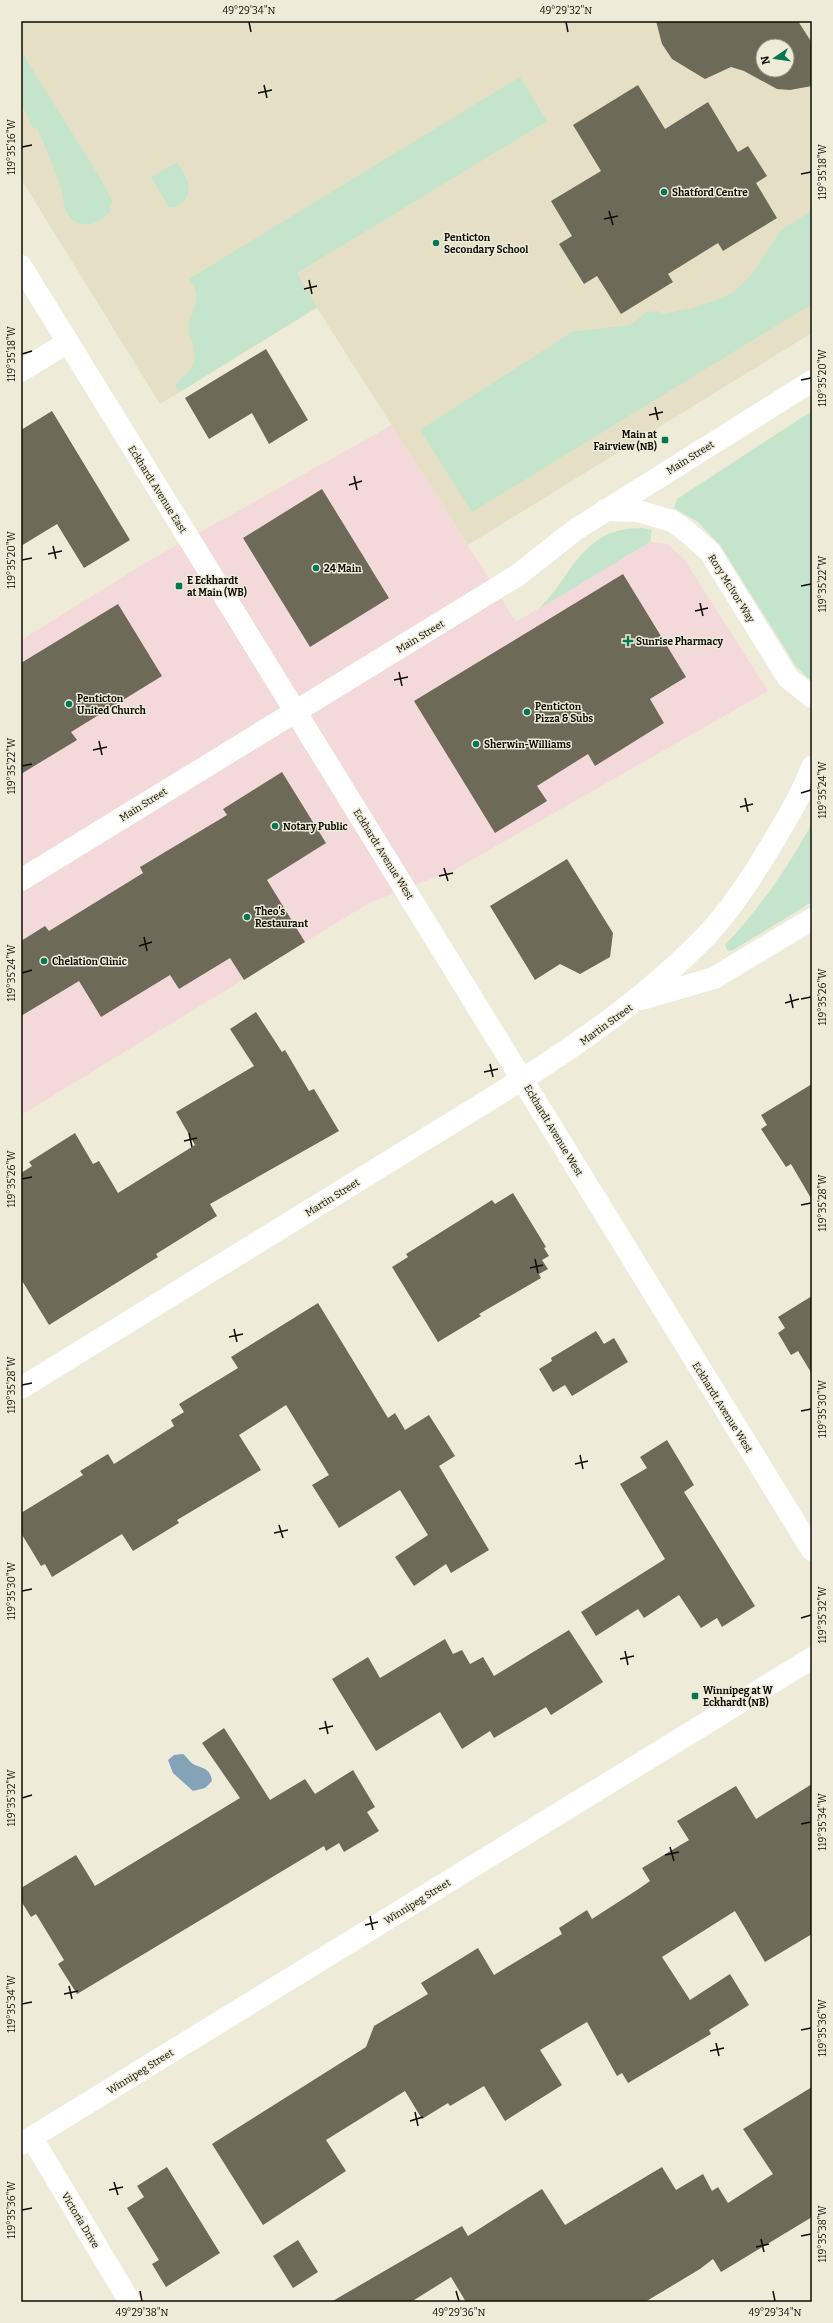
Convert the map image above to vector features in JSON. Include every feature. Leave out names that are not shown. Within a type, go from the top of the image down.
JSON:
[{"type":"main road","name":"Eckhardt Avenue East","points":[[21,266],[295,711]]},
{"type":"main road","points":[[21,371],[68,342]]},
{"type":"main road","name":"Main Street","points":[[21,880],[518,575],[575,530],[605,510],[812,381]]},
{"type":"main road","name":"Rory McIvor Way","points":[[605,510],[638,511],[672,521],[710,552],[788,678],[812,697]]},
{"type":"main road","name":"Eckhardt Avenue West","points":[[295,711],[812,1550]]},
{"type":"main road","name":"Martin Street","points":[[21,1388],[523,1079],[587,1038],[639,999],[703,939],[752,877],[802,792],[812,767]]},
{"type":"main road","name":"Martin Street","points":[[639,999],[714,978],[812,918]]},
{"type":"main road","name":"Winnipeg Street","points":[[26,2141],[812,1658]]},
{"type":"main road","name":"Victoria Drive","points":[[26,2141],[130,2302]]},
{"type":"shaded area","name":"Penticton Secondary School","points":[[21,21],[812,21],[812,333],[468,545],[317,308],[160,404],[21,179]]},
{"type":"shaded area","points":[[392,425],[516,622],[650,542],[667,544],[684,559],[768,691],[454,870],[369,903],[21,1115],[21,640],[152,559]]},
{"type":"green space","points":[[21,51],[102,181],[113,203],[111,204],[110,212],[96,222],[91,224],[80,224],[70,217],[66,210],[60,185],[49,156],[37,128],[34,129],[21,103]]},
{"type":"green space","points":[[520,77],[547,121],[297,273],[317,307],[180,392],[175,385],[190,369],[193,364],[195,354],[189,330],[196,293],[194,286],[189,279]]},
{"type":"green space","points":[[177,162],[188,182],[189,192],[187,197],[178,206],[169,207],[151,177]]},
{"type":"green space","points":[[812,211],[812,304],[472,512],[420,430],[572,332],[630,325],[647,312],[658,311],[662,314],[694,308],[733,293],[752,274],[781,230]]},
{"type":"green space","points":[[812,411],[812,682],[796,666],[720,545],[698,522],[674,508],[677,499]]},
{"type":"green space","points":[[642,528],[652,530],[650,542],[540,608],[582,554],[593,544],[606,535],[622,530]]},
{"type":"green space","points":[[812,823],[812,902],[733,950],[728,951],[725,945],[750,917],[773,887]]},
{"type":"water","points":[[183,1754],[192,1763],[206,1770],[210,1774],[212,1781],[205,1788],[193,1791],[173,1773],[168,1760],[174,1755]]},
{"type":"building","points":[[656,21],[798,21],[812,43],[812,86],[790,90],[777,89],[757,78],[795,78],[795,38],[755,38],[755,77],[744,71],[731,67],[705,79],[672,59],[662,44]]},
{"type":"building","name":"Shatford Centre","points":[[638,85],[665,129],[708,102],[738,152],[748,146],[767,176],[756,183],[777,218],[723,251],[718,243],[668,274],[673,282],[621,314],[597,276],[584,284],[559,244],[572,236],[551,201],[601,171],[573,125]]},
{"type":"building","points":[[266,349],[308,420],[269,444],[252,413],[209,439],[185,398]]},
{"type":"building","points":[[52,411],[130,540],[84,568],[57,524],[21,546],[21,430]]},
{"type":"building","name":"24 Main","points":[[322,489],[389,598],[310,647],[243,538]]},
{"type":"building","points":[[623,574],[686,677],[650,699],[664,723],[595,766],[588,754],[537,786],[547,801],[495,833],[414,701]]},
{"type":"building","name":"Penticton United Church","points":[[118,604],[162,676],[71,732],[77,740],[21,774],[21,663]]},
{"type":"building","points":[[282,772],[326,843],[267,880],[305,942],[244,980],[230,958],[179,989],[170,975],[101,1017],[79,981],[21,1016],[21,941],[45,926],[49,931],[143,873],[140,867],[227,815],[223,809]]},
{"type":"building","points":[[567,859],[613,933],[610,957],[580,974],[560,964],[535,980],[490,906]]},
{"type":"building","points":[[256,1012],[282,1052],[285,1050],[309,1091],[314,1089],[339,1131],[210,1204],[217,1216],[156,1254],[158,1257],[49,1325],[21,1279],[21,1173],[32,1166],[29,1162],[75,1133],[93,1164],[99,1161],[118,1193],[195,1145],[176,1112],[254,1066],[230,1029]]},
{"type":"building","points":[[812,1084],[812,1200],[791,1164],[786,1167],[761,1129],[767,1125],[761,1115]]},
{"type":"building","points":[[513,1193],[546,1247],[544,1248],[549,1256],[542,1260],[548,1269],[539,1274],[541,1278],[479,1314],[481,1316],[438,1342],[392,1267],[408,1257],[406,1254],[492,1200],[495,1204]]},
{"type":"building","points":[[812,1296],[812,1374],[798,1351],[791,1355],[778,1333],[785,1328],[778,1317]]},
{"type":"building","points":[[318,1303],[388,1418],[395,1413],[405,1430],[429,1415],[455,1456],[439,1466],[489,1550],[451,1573],[446,1564],[414,1586],[395,1557],[428,1535],[400,1490],[339,1528],[312,1485],[329,1475],[286,1405],[239,1435],[261,1470],[177,1520],[179,1523],[133,1551],[122,1534],[52,1577],[45,1564],[41,1566],[21,1533],[21,1513],[83,1475],[80,1471],[108,1454],[114,1464],[174,1426],[171,1420],[184,1412],[179,1404],[238,1368],[231,1357]]},
{"type":"building","points":[[596,1331],[604,1344],[614,1338],[628,1362],[572,1396],[565,1385],[553,1392],[539,1369],[552,1361],[551,1358]]},
{"type":"building","points":[[667,1440],[694,1485],[684,1492],[755,1606],[722,1627],[717,1618],[701,1628],[679,1595],[644,1618],[638,1609],[596,1636],[581,1612],[665,1559],[620,1484],[647,1468],[640,1457]]},
{"type":"building","points":[[569,1630],[603,1682],[551,1715],[546,1707],[494,1738],[490,1731],[462,1749],[440,1712],[376,1751],[332,1679],[368,1657],[380,1678],[445,1639],[453,1654],[462,1650],[470,1664],[483,1657],[494,1676]]},
{"type":"building","points":[[224,1728],[270,1800],[305,1779],[315,1794],[353,1770],[375,1807],[367,1812],[379,1831],[344,1852],[339,1843],[326,1851],[324,1846],[77,1994],[58,1964],[64,1960],[36,1914],[31,1917],[21,1901],[21,1888],[76,1855],[95,1886],[240,1798],[202,1743]]},
{"type":"building","points":[[812,1784],[812,1934],[765,1962],[735,1911],[662,1957],[690,2000],[730,1974],[749,2005],[709,2030],[711,2034],[628,2083],[622,2073],[617,2076],[587,2022],[540,2050],[562,2085],[505,2121],[484,2086],[450,2106],[448,2103],[422,2119],[405,2091],[326,2140],[346,2171],[263,2225],[212,2144],[366,2047],[374,2026],[428,1994],[421,1983],[478,1948],[494,1975],[562,1934],[559,1928],[587,1910],[592,1919],[650,1881],[642,1868],[689,1840],[677,1821],[736,1786],[756,1819]]},
{"type":"building","points":[[812,2087],[812,2217],[721,2272],[713,2259],[700,2269],[645,2302],[466,2302],[451,2277],[411,2302],[331,2302],[462,2226],[468,2236],[542,2189],[565,2225],[662,2167],[676,2190],[703,2174],[712,2191],[718,2187],[728,2203],[773,2174],[743,2129]]},
{"type":"building","points":[[167,2167],[220,2253],[166,2287],[152,2264],[159,2260],[127,2208],[144,2197],[137,2186]]},
{"type":"building","points":[[298,2240],[318,2272],[293,2288],[273,2256]]},
{"type":"place","name":"Shatford Centre","points":[[664,192]]},
{"type":"place","name":"Penticton Secondary School","points":[[436,243]]},
{"type":"place","name":"Main at Fairview (NB)","points":[[665,440]]},
{"type":"place","name":"24 Main","points":[[316,568]]},
{"type":"place","name":"E Eckhardt at Main (WB)","points":[[179,586]]},
{"type":"place","name":"Sunrise Pharmacy","points":[[628,641]]},
{"type":"place","name":"Penticton United Church","points":[[69,704]]},
{"type":"place","name":"Penticton Pizza & Subs","points":[[527,712]]},
{"type":"place","name":"Sherwin-Williams","points":[[476,744]]},
{"type":"place","name":"Notary Public","points":[[275,826]]},
{"type":"place","name":"Theo's Restaurant","points":[[247,917]]},
{"type":"place","name":"Chelation Clinic","points":[[44,961]]},
{"type":"place","name":"Winnipeg at W Eckhardt (NB)","points":[[695,1696]]}]
